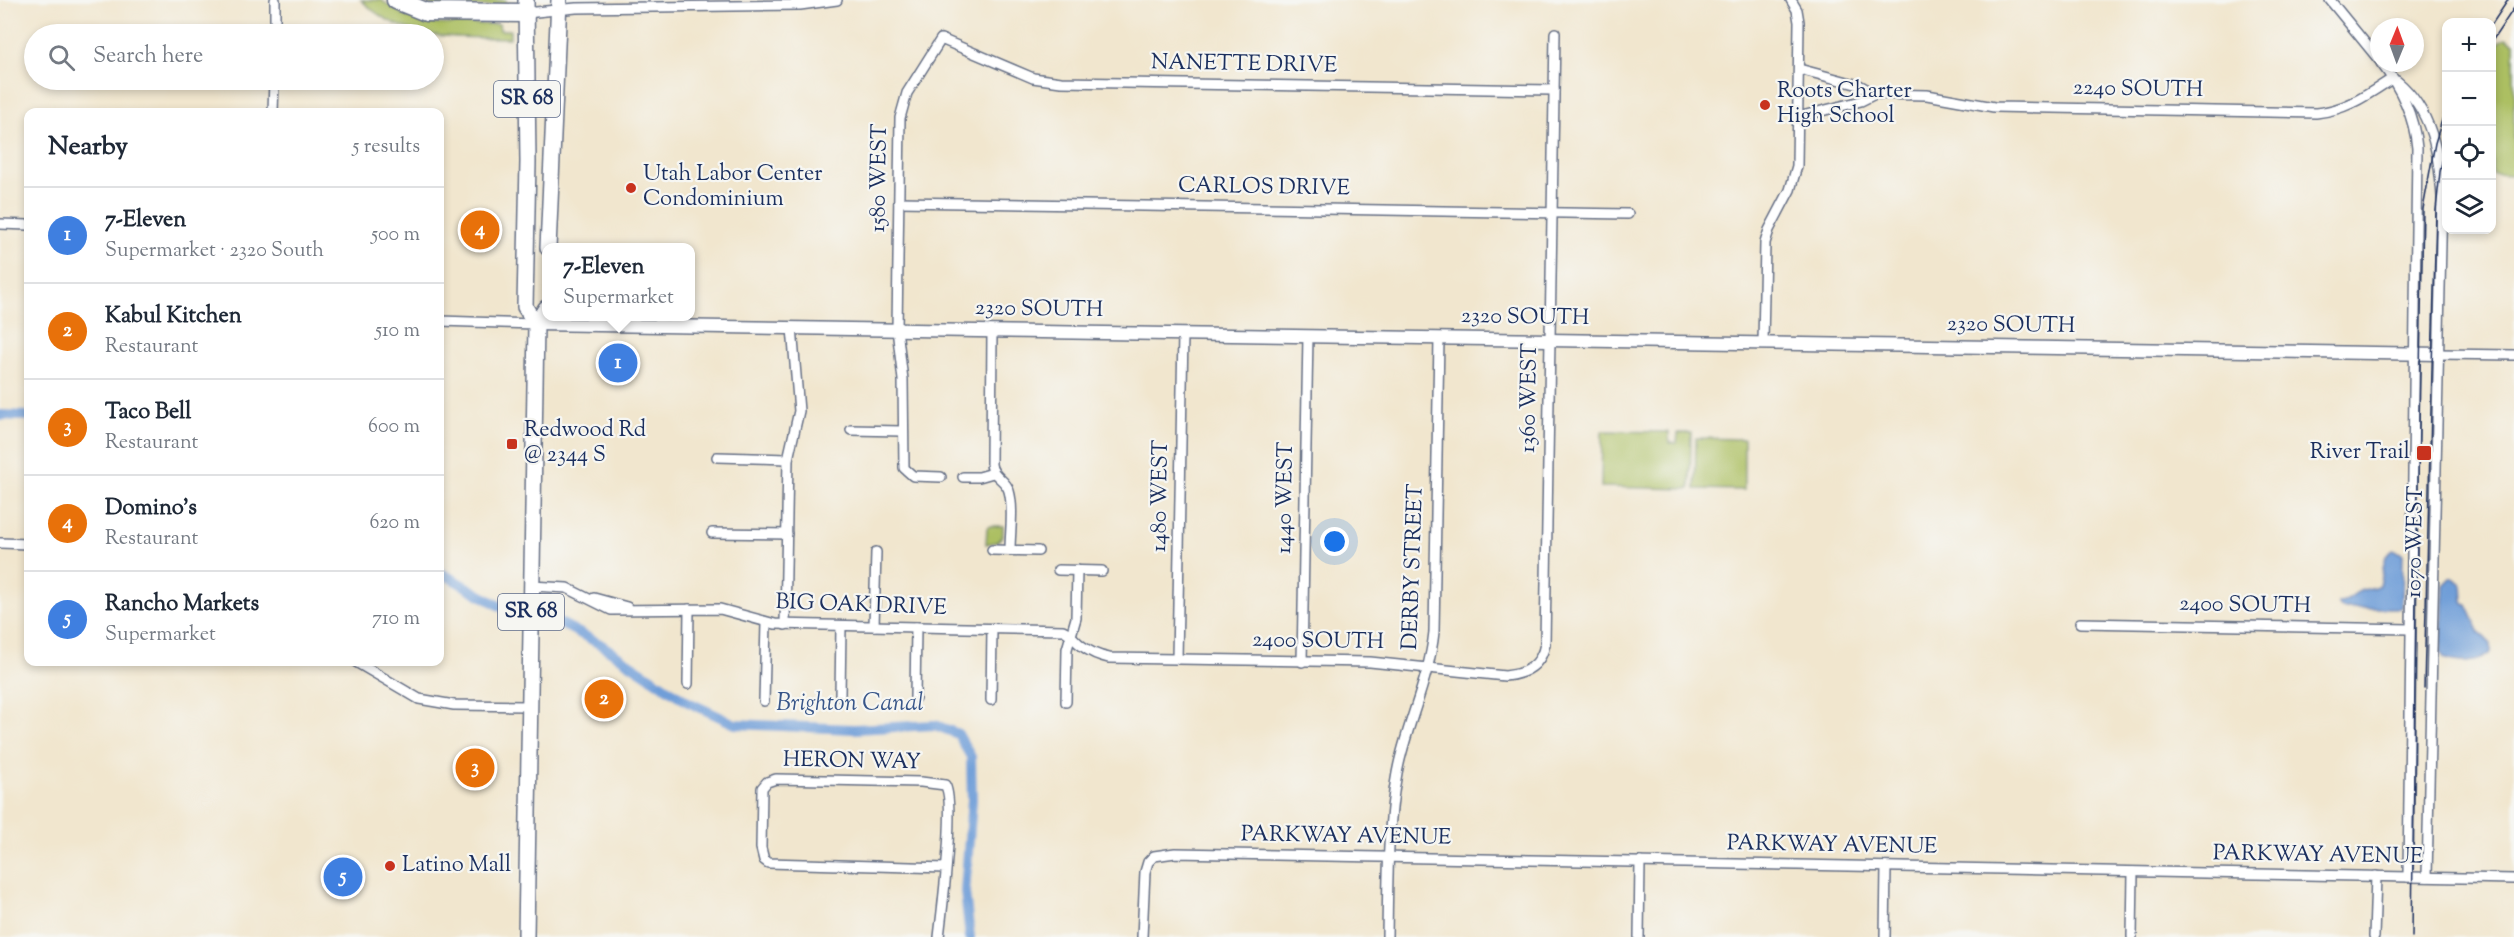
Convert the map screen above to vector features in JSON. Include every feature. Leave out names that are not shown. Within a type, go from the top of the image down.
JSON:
[{"type":"highway","points":[[396,0],[426,12],[526,7]]},
{"type":"main road","name":"SR 68","points":[[548,243],[559,5]]},
{"type":"main road","name":"SR 68","points":[[526,7],[528,162],[525,307],[536,324],[526,937]]},
{"type":"main road","points":[[536,324],[542,314]]},
{"type":"street","points":[[274,24],[275,0]]},
{"type":"street","points":[[526,7],[796,5],[837,0]]},
{"type":"street","points":[[1763,343],[1765,243],[1794,180],[1798,147],[1799,22],[1797,10],[1791,0]]},
{"type":"street","name":"1070 WEST","points":[[2330,0],[2370,50]]},
{"type":"street","name":"1360 WEST","points":[[1543,657],[1551,339],[1555,33]]},
{"type":"street","name":"NANETTE DRIVE","points":[[941,39],[1033,78],[1061,82],[1554,90]]},
{"type":"street","name":"1580 WEST","points":[[941,39],[907,93],[900,118],[897,329],[903,380],[903,462],[907,472],[917,477],[941,477]]},
{"type":"street","name":"2240 SOUTH","points":[[1799,69],[1859,86],[1875,94],[1927,96],[1994,107],[2316,113],[2351,106],[2393,78]]},
{"type":"street","name":"1070 WEST","points":[[2388,72],[2409,108],[2417,148],[2408,877]]},
{"type":"street","name":"1070 WEST","points":[[2393,78],[2407,89],[2427,120],[2435,143],[2440,172],[2442,214],[2427,877]]},
{"type":"street","points":[[273,108],[274,90]]},
{"type":"street","name":"2240 SOUTH","points":[[1798,117],[1861,101],[1875,94]]},
{"type":"street","name":"CARLOS DRIVE","points":[[899,202],[1628,214]]},
{"type":"street","points":[[0,224],[24,225]]},
{"type":"street","points":[[444,321],[536,324]]},
{"type":"street","name":"2320 SOUTH","points":[[536,324],[2514,355]]},
{"type":"street","points":[[785,625],[788,459],[799,411],[792,328]]},
{"type":"street","points":[[992,331],[991,459],[993,473],[1007,485],[1010,495],[1010,550]]},
{"type":"street","name":"1480 WEST","points":[[1177,659],[1183,334]]},
{"type":"street","name":"1440 WEST","points":[[1302,662],[1308,336]]},
{"type":"street","name":"DERBY STREET","points":[[1388,937],[1388,857],[1397,771],[1428,668],[1434,632],[1439,338]]},
{"type":"street","points":[[851,430],[902,431]]},
{"type":"street","points":[[717,457],[788,459]]},
{"type":"street","points":[[963,477],[979,477],[993,473]]},
{"type":"street","points":[[712,533],[787,534]]},
{"type":"street","points":[[0,543],[24,544]]},
{"type":"street","points":[[992,550],[1038,550]]},
{"type":"street","points":[[874,626],[876,552]]},
{"type":"street","points":[[1058,570],[1102,571]]},
{"type":"street","points":[[1066,702],[1068,643],[1076,618],[1077,570]]},
{"type":"street","name":"BIG OAK DRIVE","points":[[531,586],[567,588],[589,597],[630,608],[730,611],[765,623],[785,625],[1063,630],[1087,648]]},
{"type":"street","points":[[688,684],[689,609]]},
{"type":"street","points":[[764,700],[765,623]]},
{"type":"street","name":"2400 SOUTH","points":[[2080,623],[2410,629]]},
{"type":"street","points":[[840,696],[841,626]]},
{"type":"street","points":[[915,698],[916,627]]},
{"type":"street","points":[[991,700],[992,628]]},
{"type":"street","name":"2400 SOUTH","points":[[1087,648],[1100,656],[1109,658],[1370,662],[1515,675],[1525,673],[1543,657]]},
{"type":"street","points":[[363,666],[403,690],[427,701],[454,705],[530,706]]},
{"type":"street","name":"HERON WAY","points":[[776,779],[930,782],[945,785],[949,797],[946,868],[777,865],[764,860],[761,848],[762,788],[767,782],[776,779]]},
{"type":"street","name":"PARKWAY AVENUE","points":[[1142,937],[1145,872],[1150,859],[1159,854],[1175,853],[2514,879]]},
{"type":"street","points":[[1639,937],[1640,862]]},
{"type":"street","points":[[1885,937],[1886,867]]},
{"type":"street","points":[[939,937],[946,868]]},
{"type":"street","points":[[2132,937],[2133,872]]},
{"type":"street","points":[[2374,937],[2376,876]]},
{"type":"green space","points":[[361,0],[381,0],[405,16],[435,24],[394,24],[377,14]]},
{"type":"green space","points":[[408,0],[506,0],[506,6],[444,7]]},
{"type":"green space","points":[[444,24],[499,24],[500,30],[510,30],[510,38],[444,36]]},
{"type":"green space","points":[[2506,38],[2514,43],[2514,175],[2496,174],[2496,48]]},
{"type":"green space","points":[[1602,431],[1669,432],[1669,443],[1677,443],[1678,433],[1691,433],[1690,489],[1601,487]]},
{"type":"green space","points":[[1696,438],[1744,439],[1744,490],[1695,489]]},
{"type":"green space","points":[[1003,526],[1003,535],[997,542],[986,544],[987,528]]},
{"type":"water","points":[[2393,550],[2403,554],[2402,608],[2342,608],[2338,603],[2359,591],[2379,585],[2386,556]]},
{"type":"water","points":[[2452,577],[2461,583],[2464,604],[2467,605],[2480,633],[2491,644],[2491,652],[2475,661],[2450,660],[2444,658],[2441,650],[2444,585]]},
{"type":"waterway","name":"Brighton Canal","points":[[0,415],[24,416]]},
{"type":"waterway","name":"Brighton Canal","points":[[444,574],[505,609]]},
{"type":"waterway","name":"Brighton Canal","points":[[562,624],[600,644],[688,702],[735,724],[854,729],[935,725],[958,734],[971,757],[972,800],[965,892],[970,937]]},
{"type":"tram line","points":[[2496,18],[2508,0]]},
{"type":"tram line","points":[[2496,35],[2514,8]]},
{"type":"tram line","points":[[2412,937],[2423,209],[2435,143],[2442,120]]},
{"type":"tram line","points":[[2424,688],[2436,210],[2442,162]]},
{"type":"place","name":"Roots Charter High School","points":[[1765,105]]},
{"type":"place","name":"Utah Labor Center Condominium","points":[[631,188]]},
{"type":"place","name":"Domino's","points":[[480,230]]},
{"type":"place","name":"7-Eleven","points":[[618,363]]},
{"type":"place","name":"Redwood Rd @ 2344 S","points":[[512,444]]},
{"type":"place","name":"River Trail","points":[[2424,453]]},
{"type":"place","name":"Kabul Kitchen","points":[[604,699]]},
{"type":"place","name":"Taco Bell","points":[[475,768]]},
{"type":"place","name":"Latino Mall","points":[[390,866]]},
{"type":"place","name":"Rancho Markets","points":[[343,877]]}]
